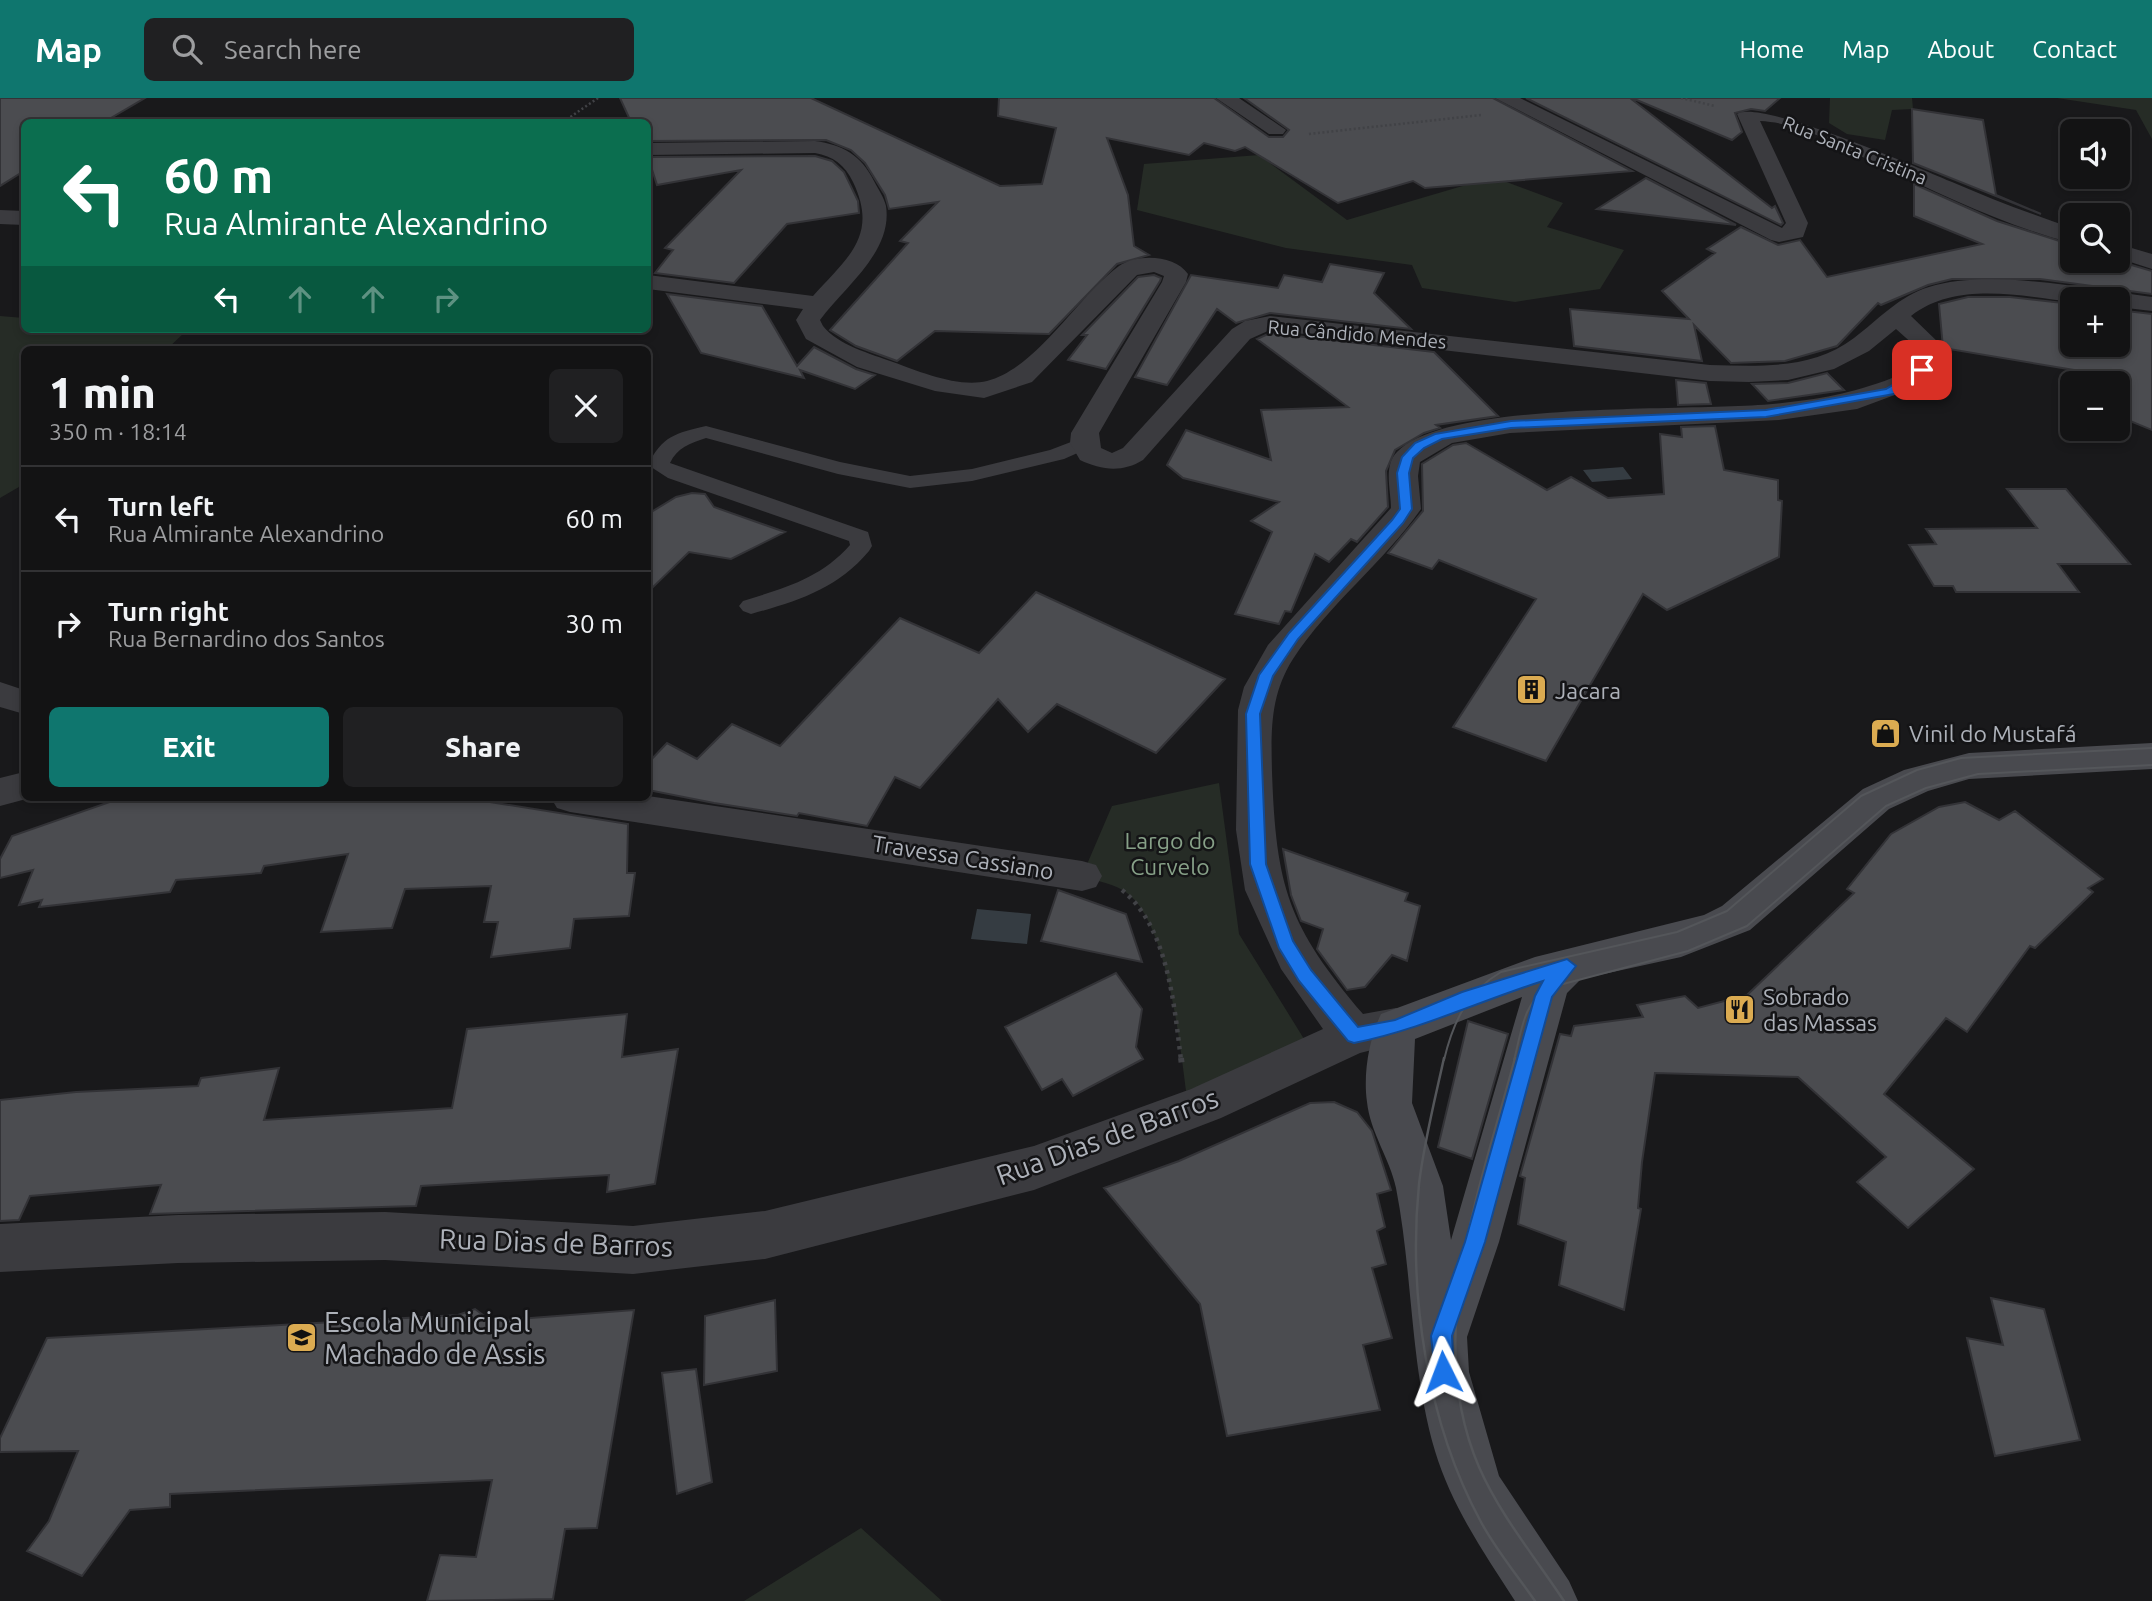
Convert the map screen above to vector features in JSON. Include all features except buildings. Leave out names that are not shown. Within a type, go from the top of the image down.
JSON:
[{"type":"street","points":[[1226,98],[1276,130]]},
{"type":"street","name":"Rua Santa Cristina","points":[[1505,98],[1779,235],[1795,232],[1797,223],[1747,114],[1770,116],[1816,130],[1950,189],[2060,231]]},
{"type":"street","points":[[651,149],[815,147],[828,148],[852,160],[875,206],[870,233],[858,263],[818,304],[808,320],[812,332],[835,348],[903,374],[974,390],[1001,385],[1023,376],[1129,270],[1142,265],[1170,269],[1176,274],[1174,282],[1085,433],[1084,443]]},
{"type":"street","points":[[0,217],[21,218]]},
{"type":"street","points":[[2130,255],[2152,262]]},
{"type":"street","points":[[651,282],[818,304]]},
{"type":"street","name":"Rua Cândido Mendes","points":[[1084,443],[1090,454],[1101,460],[1124,461],[1230,344],[1254,326],[1270,323],[1710,373],[1775,374],[1820,366],[1858,347],[1897,316],[1938,291],[1982,289],[2060,295]]},
{"type":"street","points":[[2130,301],[2152,304]]},
{"type":"street","points":[[1549,1601],[1517,1557],[1478,1493],[1462,1451],[1449,1401],[1419,1186],[1389,1104],[1390,1055],[1375,1031],[1305,975],[1285,943],[1270,904],[1258,864],[1253,714],[1266,675],[1294,636],[1385,538],[1406,509],[1403,473],[1408,457],[1420,445],[1439,436],[1511,424],[1766,413],[1890,392],[1922,370],[1929,357],[1928,345],[1897,316]]},
{"type":"street","points":[[0,694],[21,701]]},
{"type":"street","points":[[1375,1031],[1567,966],[1682,941],[1714,930],[1736,918],[1876,799],[1917,780],[1969,766],[2152,756]]},
{"type":"street","points":[[0,792],[21,787]]},
{"type":"street","name":"Travessa Cassiano","points":[[590,801],[1082,876]]},
{"type":"street","points":[[1441,1336],[1478,1230],[1543,996],[1552,980],[1567,966]]},
{"type":"street","name":"Rua Dias de Barros","points":[[0,1248],[178,1239],[384,1236],[633,1250],[765,1236],[1034,1168],[1188,1108],[1205,1104],[1292,1062],[1375,1031]]},
{"type":"lane","points":[[751,606],[820,585],[847,565],[861,547],[860,537],[675,474],[658,465],[666,449],[684,438],[706,432],[838,468],[909,482],[972,475],[1057,455],[1084,443]]},
{"type":"path","points":[[567,119],[598,98]]},
{"type":"path","points":[[1276,130],[1300,135],[1527,110]]},
{"type":"path","name":"Travessa Cassiano","points":[[1082,876],[1127,892],[1142,908],[1171,985],[1188,1108]]},
{"type":"green space","points":[[1830,98],[1912,98],[1913,109],[1892,110],[1885,140],[1847,134],[1829,123]]},
{"type":"green space","points":[[2057,98],[2152,98],[2152,139],[2136,110]]},
{"type":"green space","points":[[1259,155],[1347,220],[1493,177],[1563,203],[1547,227],[1624,250],[1600,289],[1515,302],[1422,288],[1412,265],[1286,248],[1137,210],[1144,164]]},
{"type":"green space","points":[[0,316],[21,318],[21,333],[184,333],[170,346],[21,346],[21,486],[0,498]]},
{"type":"green space","name":"Largo do Curvelo","points":[[1219,783],[1239,934],[1309,1047],[1186,1091],[1169,985],[1152,930],[1141,908],[1127,893],[1112,885],[1082,876],[1112,806]]},
{"type":"green space","points":[[861,1528],[942,1601],[744,1601]]},
{"type":"shaded area","points":[[1623,467],[1632,479],[1592,482],[1583,470]]},
{"type":"shaded area","points":[[977,909],[1031,914],[1027,944],[971,939]]},
{"type":"tram line","points":[[1444,1060],[1463,1009],[1479,989],[1501,972],[1677,932],[1727,911],[1861,796],[1917,770],[1961,758],[2152,748]]},
{"type":"tram line","points":[[1514,1060],[1528,1010],[1533,1001],[1548,988],[1688,951],[1747,926],[1886,806],[1926,788],[1978,774],[2152,765]]},
{"type":"tram line","points":[[1444,1058],[1424,1152],[1416,1226],[1416,1269],[1426,1357],[1435,1401],[1462,1484],[1487,1532],[1535,1601]]},
{"type":"tram line","points":[[1515,1058],[1487,1158],[1463,1262],[1456,1314],[1456,1366],[1463,1417],[1487,1485],[1507,1519],[1564,1601]]},
{"type":"place","name":"Jacara","points":[[1532,690]]},
{"type":"place","name":"Vinil do Mustafá","points":[[1886,733]]},
{"type":"place","name":"Sobrado das Massas","points":[[1740,1009]]},
{"type":"place","name":"Escola Municipal Machado de Assis","points":[[301,1337]]},
{"type":"route","points":[[1443,1372],[1441,1336],[1475,1242],[1543,996],[1552,980],[1567,966],[1468,998],[1396,1027],[1354,1035],[1305,975],[1285,943],[1258,864],[1253,714],[1266,675],[1294,636],[1397,523],[1406,509],[1403,473],[1408,457],[1420,445],[1439,436],[1511,424],[1677,419],[1766,413],[1890,392],[1922,370]]}]
